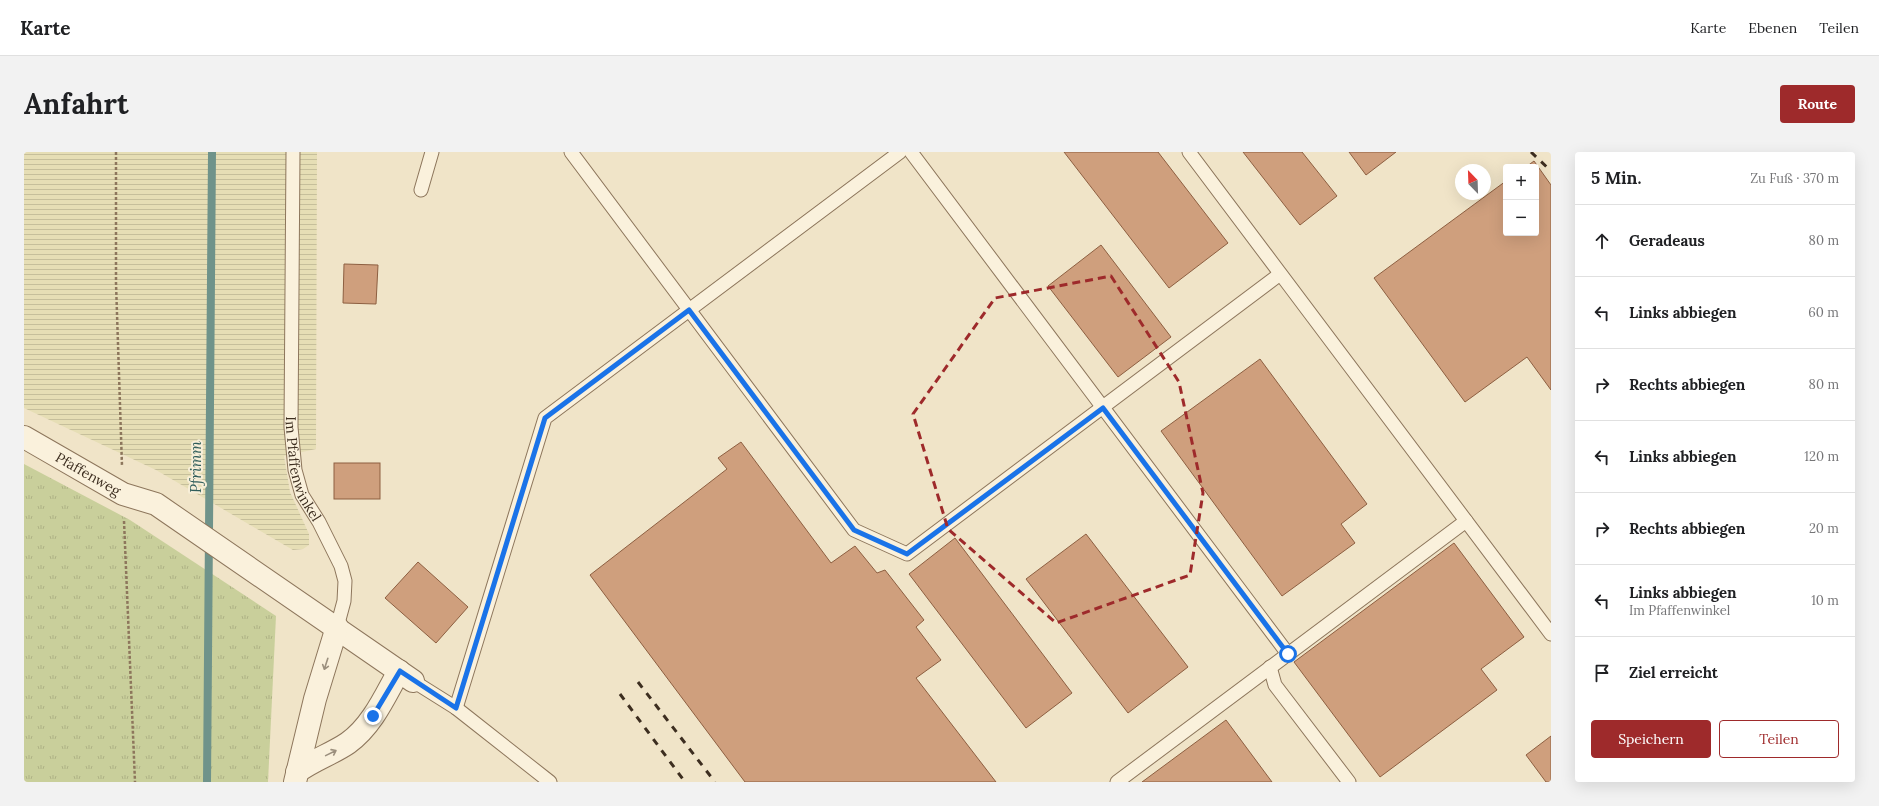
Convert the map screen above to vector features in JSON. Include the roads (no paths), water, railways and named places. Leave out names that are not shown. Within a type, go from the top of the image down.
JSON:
[{"type":"street","name":"Pfaffenweg","points":[[24,437],[123,494],[156,504],[338,627],[406,676]]},
{"type":"street","name":"Im Pfaffenwinkel","points":[[296,777],[315,699],[338,627]]},
{"type":"street","name":"Im Pfaffenwinkel","points":[[296,777],[308,764],[350,742],[363,729],[406,676]]},
{"type":"lane","name":"Im Pfaffenwinkel","points":[[293,152],[291,427],[295,470],[302,495],[319,522],[340,566],[345,581],[344,601],[338,627]]},
{"type":"lane","points":[[421,190],[432,152]]},
{"type":"lane","points":[[571,152],[854,530],[907,554],[1280,274]]},
{"type":"lane","points":[[456,708],[545,418],[900,152]]},
{"type":"lane","points":[[911,152],[1288,654]]},
{"type":"lane","points":[[1189,152],[1551,634]]},
{"type":"lane","points":[[1117,782],[1466,521]]},
{"type":"lane","points":[[1270,667],[1275,685],[1349,782]]},
{"type":"lane","points":[[406,676],[456,708],[550,782]]},
{"type":"waterway","name":"Pfrimm","points":[[207,782],[212,152]]},
{"type":"railway","points":[[1531,152],[1551,171]]},
{"type":"railway","points":[[638,682],[715,782]]},
{"type":"railway","points":[[620,694],[685,782]]}]
